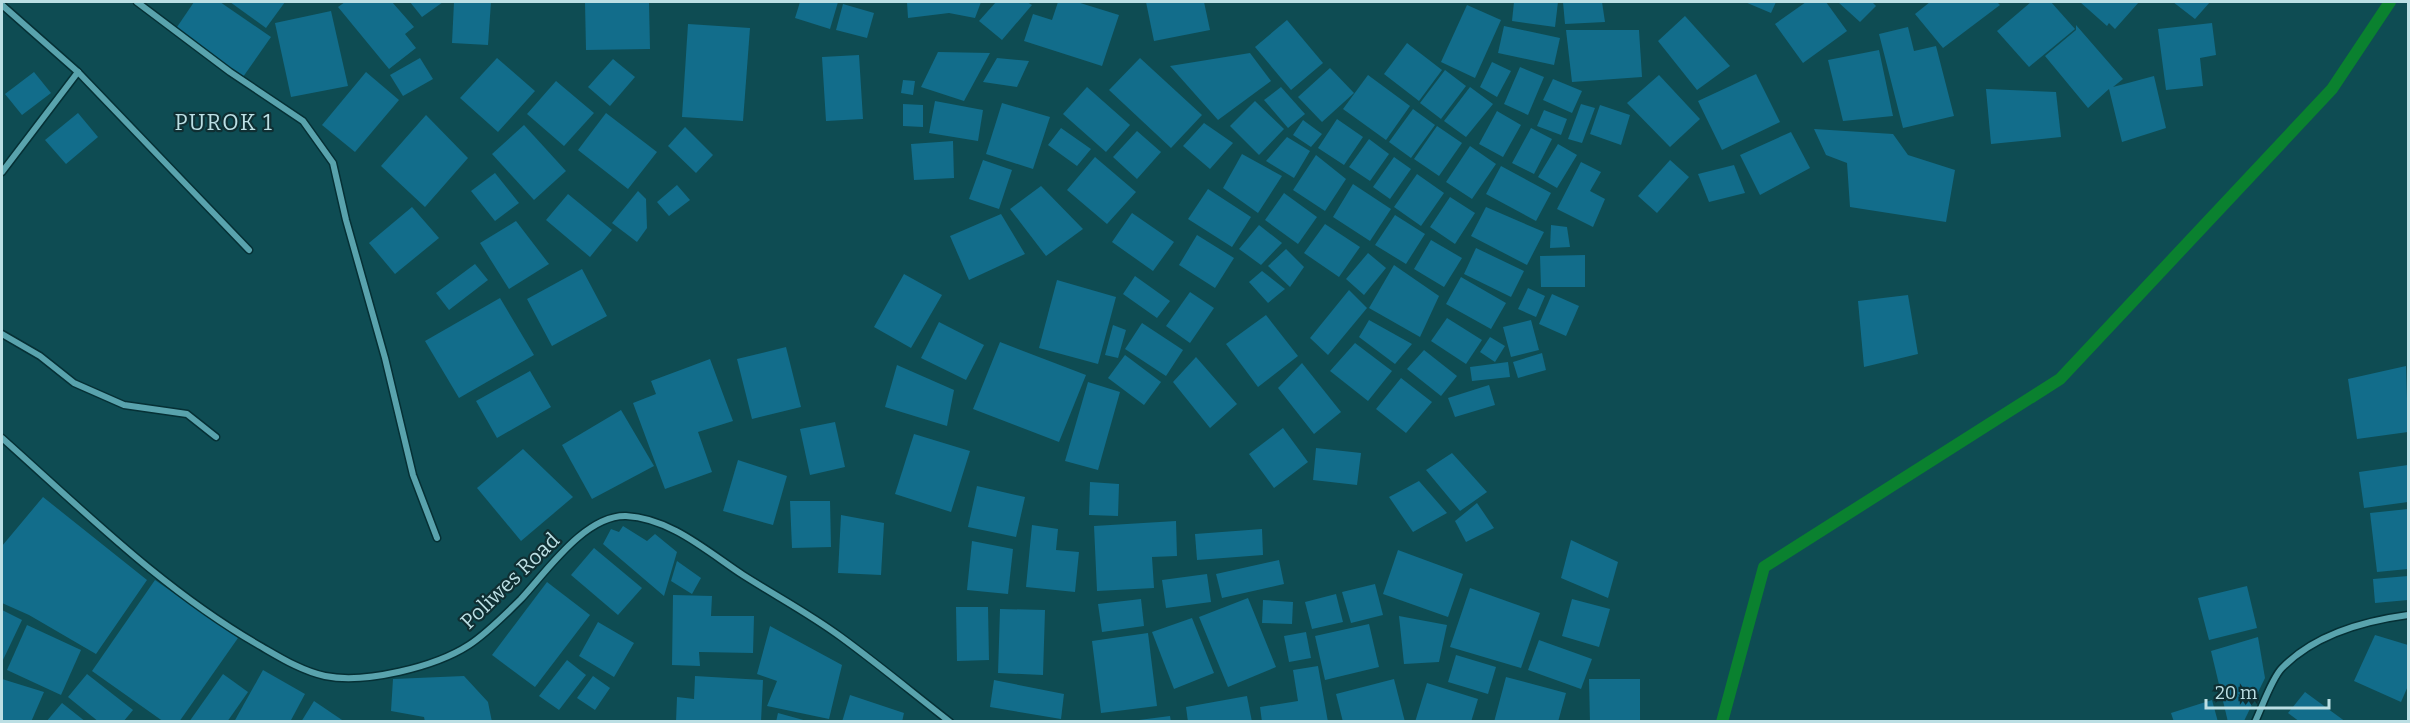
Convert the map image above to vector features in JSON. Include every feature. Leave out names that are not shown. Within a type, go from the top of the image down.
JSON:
[{"type":"street","points":[[137,2],[221,66],[303,121],[333,163],[346,220],[385,358],[413,476],[437,538]]},
{"type":"street","points":[[2,5],[78,72],[249,250]]},
{"type":"street","points":[[2,172],[78,72]]},
{"type":"street","points":[[2,334],[39,356],[74,383],[124,405],[188,414],[216,437]]},
{"type":"street","name":"Poliwes Road","points":[[2,438],[82,512],[184,596],[240,634],[289,663],[325,676],[355,677],[391,674],[442,657],[469,645],[517,603],[578,537],[596,523],[623,516],[647,519],[678,532],[840,636],[950,722]]},
{"type":"street","points":[[2255,722],[2281,669],[2324,637],[2362,624],[2409,615]]},
{"type":"building","points":[[194,2],[220,2],[271,37],[243,77],[175,30]]},
{"type":"building","points":[[230,2],[285,2],[266,28]]},
{"type":"building","points":[[345,2],[392,2],[414,27],[405,34],[416,48],[389,69],[338,7]]},
{"type":"building","points":[[410,2],[443,2],[422,17]]},
{"type":"building","points":[[454,2],[491,2],[488,45],[452,43]]},
{"type":"building","points":[[585,2],[649,2],[650,49],[586,50]]},
{"type":"building","points":[[800,2],[838,2],[830,29],[795,18]]},
{"type":"building","points":[[907,2],[981,2],[975,18],[949,13],[908,18]]},
{"type":"building","points":[[996,2],[1027,2],[1032,5],[1002,40],[979,21]]},
{"type":"building","points":[[1058,2],[1077,2],[1119,15],[1102,66],[1024,41],[1033,14],[1052,20]]},
{"type":"building","points":[[1146,2],[1204,2],[1210,30],[1154,41]]},
{"type":"building","points":[[1514,2],[1558,2],[1555,27],[1512,21]]},
{"type":"building","points":[[1563,2],[1602,2],[1605,22],[1565,24]]},
{"type":"building","points":[[1745,2],[1776,2],[1771,13]]},
{"type":"building","points":[[1806,2],[1826,2],[1847,31],[1803,63],[1775,24]]},
{"type":"building","points":[[1838,2],[1872,2],[1876,6],[1860,22]]},
{"type":"building","points":[[1930,2],[1997,2],[2000,5],[1943,48],[1915,14]]},
{"type":"building","points":[[2031,2],[2051,2],[2075,29],[2029,67],[1997,31]]},
{"type":"building","points":[[2080,2],[2139,2],[2115,29],[2109,23],[2107,26]]},
{"type":"building","points":[[2173,2],[2210,2],[2195,19]]},
{"type":"building","points":[[843,4],[874,13],[867,38],[836,30]]},
{"type":"building","points":[[1467,5],[1501,20],[1475,78],[1441,62]]},
{"type":"building","points":[[331,11],[348,86],[291,97],[275,23]]},
{"type":"building","points":[[1685,16],[1730,66],[1697,90],[1658,41]]},
{"type":"building","points":[[1287,20],[1323,63],[1291,90],[1255,47]]},
{"type":"building","points":[[2212,23],[2216,55],[2200,58],[2203,86],[2166,90],[2158,29]]},
{"type":"building","points":[[688,24],[750,28],[743,121],[682,117]]},
{"type":"building","points":[[2076,25],[2123,79],[2113,87],[2154,76],[2166,128],[2122,142],[2109,89],[2088,108],[2045,56],[2076,30]]},
{"type":"building","points":[[1504,26],[1560,38],[1554,65],[1498,53]]},
{"type":"building","points":[[1908,27],[1914,51],[1936,46],[1954,116],[1903,128],[1879,34]]},
{"type":"building","points":[[1566,30],[1639,30],[1642,77],[1572,82]]},
{"type":"building","points":[[1407,43],[1442,70],[1419,101],[1384,74]]},
{"type":"building","points":[[1879,50],[1893,116],[1843,121],[1828,60]]},
{"type":"building","points":[[938,52],[990,53],[964,101],[921,87]]},
{"type":"building","points":[[1250,53],[1271,81],[1218,120],[1170,66]]},
{"type":"building","points":[[859,55],[863,119],[826,121],[822,57]]},
{"type":"building","points":[[420,58],[433,79],[403,96],[390,75]]},
{"type":"building","points":[[497,58],[535,91],[498,132],[460,98]]},
{"type":"building","points":[[997,58],[1029,61],[1017,87],[983,82]]},
{"type":"building","points":[[1140,58],[1202,115],[1171,148],[1109,90]]},
{"type":"building","points":[[613,59],[635,77],[610,106],[588,87]]},
{"type":"building","points":[[1492,62],[1511,71],[1497,97],[1480,87]]},
{"type":"building","points":[[1520,67],[1544,77],[1528,115],[1504,104]]},
{"type":"building","points":[[1330,68],[1354,93],[1322,122],[1298,97]]},
{"type":"building","points":[[1445,70],[1466,86],[1441,119],[1420,103]]},
{"type":"building","points":[[34,72],[51,93],[22,115],[5,94]]},
{"type":"building","points":[[366,72],[399,100],[355,152],[322,125]]},
{"type":"building","points":[[1756,74],[1780,122],[1722,150],[1698,101]]},
{"type":"building","points":[[1368,75],[1410,106],[1386,140],[1343,109]]},
{"type":"building","points":[[1659,75],[1700,119],[1670,147],[1627,103]]},
{"type":"building","points":[[1553,79],[1582,91],[1572,113],[1543,100]]},
{"type":"building","points":[[903,80],[915,81],[913,95],[901,93]]},
{"type":"building","points":[[556,81],[594,113],[564,146],[527,114]]},
{"type":"building","points":[[1087,87],[1130,125],[1106,152],[1063,114]]},
{"type":"building","points":[[1281,87],[1305,114],[1288,128],[1264,100]]},
{"type":"building","points":[[1470,87],[1493,104],[1466,137],[1444,121]]},
{"type":"building","points":[[1986,89],[2056,92],[2061,137],[1991,144]]},
{"type":"building","points":[[935,101],[983,110],[978,141],[929,133]]},
{"type":"building","points":[[1255,101],[1284,129],[1259,155],[1230,126]]},
{"type":"building","points":[[1002,103],[1050,117],[1033,169],[986,154]]},
{"type":"building","points":[[903,104],[923,105],[923,127],[903,126]]},
{"type":"building","points":[[1581,104],[1595,108],[1582,143],[1568,139]]},
{"type":"building","points":[[1600,105],[1630,115],[1621,145],[1590,134]]},
{"type":"building","points":[[1413,109],[1435,125],[1411,158],[1389,142]]},
{"type":"building","points":[[1544,110],[1567,119],[1561,135],[1537,126]]},
{"type":"building","points":[[1497,111],[1521,125],[1503,157],[1479,144]]},
{"type":"building","points":[[78,113],[98,137],[66,164],[45,140]]},
{"type":"building","points":[[606,113],[657,152],[628,189],[578,150]]},
{"type":"building","points":[[426,115],[468,158],[425,207],[381,166]]},
{"type":"building","points":[[1337,119],[1363,137],[1344,165],[1318,148]]},
{"type":"building","points":[[1303,120],[1322,134],[1311,147],[1293,135]]},
{"type":"building","points":[[1204,123],[1233,143],[1210,169],[1183,146]]},
{"type":"building","points":[[524,125],[566,171],[534,200],[492,154]]},
{"type":"building","points":[[1437,126],[1462,143],[1439,176],[1414,159]]},
{"type":"building","points":[[685,127],[713,155],[696,173],[668,146]]},
{"type":"building","points":[[1061,128],[1091,149],[1077,166],[1048,145]]},
{"type":"building","points":[[1531,128],[1552,139],[1534,174],[1512,163]]},
{"type":"building","points":[[1814,129],[1893,134],[1908,155],[1955,170],[1946,222],[1850,207],[1847,163],[1826,155]]},
{"type":"building","points":[[1137,131],[1161,152],[1137,179],[1113,157]]},
{"type":"building","points":[[1791,132],[1810,168],[1760,195],[1740,155]]},
{"type":"building","points":[[1287,137],[1310,151],[1294,178],[1266,161]]},
{"type":"building","points":[[1369,139],[1389,154],[1370,181],[1349,167]]},
{"type":"building","points":[[953,141],[954,178],[914,180],[911,144]]},
{"type":"building","points":[[1558,144],[1577,155],[1557,188],[1538,177]]},
{"type":"building","points":[[1470,146],[1496,164],[1472,199],[1446,182]]},
{"type":"building","points":[[1242,154],[1282,176],[1258,213],[1223,188]]},
{"type":"building","points":[[1316,155],[1346,179],[1325,211],[1293,190]]},
{"type":"building","points":[[1095,157],[1136,192],[1107,224],[1067,190]]},
{"type":"building","points":[[1394,157],[1411,169],[1390,199],[1373,187]]},
{"type":"building","points":[[983,160],[1012,170],[999,209],[969,199]]},
{"type":"building","points":[[1670,160],[1689,177],[1657,213],[1638,196]]},
{"type":"building","points":[[1581,162],[1601,172],[1590,191],[1605,199],[1593,227],[1557,209]]},
{"type":"building","points":[[1734,165],[1745,193],[1709,202],[1698,174]]},
{"type":"building","points":[[1501,166],[1551,193],[1536,221],[1486,194]]},
{"type":"building","points":[[495,173],[519,203],[495,221],[471,191]]},
{"type":"building","points":[[1417,174],[1444,193],[1421,226],[1394,207]]},
{"type":"building","points":[[1353,184],[1391,209],[1370,241],[1333,217]]},
{"type":"building","points":[[677,185],[690,200],[669,216],[657,202]]},
{"type":"building","points":[[1041,186],[1083,229],[1046,256],[1010,209]]},
{"type":"building","points":[[1208,189],[1251,217],[1232,247],[1188,219]]},
{"type":"building","points":[[638,191],[646,199],[647,228],[637,242],[612,223]]},
{"type":"building","points":[[1284,193],[1317,217],[1298,244],[1265,220]]},
{"type":"building","points":[[568,194],[612,230],[590,257],[546,220]]},
{"type":"building","points":[[1450,197],[1475,213],[1455,244],[1430,227]]},
{"type":"building","points":[[412,207],[439,238],[395,274],[369,243]]},
{"type":"building","points":[[1486,207],[1544,232],[1527,265],[1471,236]]},
{"type":"building","points":[[1132,213],[1174,242],[1153,271],[1112,242]]},
{"type":"building","points":[[1001,214],[1025,254],[969,280],[950,236]]},
{"type":"building","points":[[1395,215],[1425,234],[1406,264],[1375,245]]},
{"type":"building","points":[[516,221],[549,264],[509,289],[480,243]]},
{"type":"building","points":[[1325,224],[1360,247],[1339,277],[1304,253]]},
{"type":"building","points":[[1259,225],[1282,243],[1261,265],[1239,249]]},
{"type":"building","points":[[1551,225],[1567,227],[1570,247],[1550,248]]},
{"type":"building","points":[[1197,235],[1234,258],[1215,288],[1179,265]]},
{"type":"building","points":[[1431,240],[1462,258],[1444,287],[1414,269]]},
{"type":"building","points":[[1476,248],[1524,271],[1511,297],[1464,274]]},
{"type":"building","points":[[1286,249],[1304,267],[1290,287],[1268,266]]},
{"type":"building","points":[[1368,253],[1386,268],[1364,295],[1346,279]]},
{"type":"building","points":[[1585,255],[1585,287],[1541,287],[1540,256]]},
{"type":"building","points":[[475,264],[488,280],[449,310],[436,293]]},
{"type":"building","points":[[1394,265],[1439,296],[1420,337],[1369,308]]},
{"type":"building","points":[[582,269],[607,316],[552,346],[527,299]]},
{"type":"building","points":[[1262,271],[1285,289],[1268,303],[1249,282]]},
{"type":"building","points":[[904,274],[942,295],[911,348],[874,327]]},
{"type":"building","points":[[1135,276],[1170,301],[1157,318],[1123,294]]},
{"type":"building","points":[[1461,277],[1506,303],[1491,329],[1446,304]]},
{"type":"building","points":[[1057,280],[1116,297],[1098,364],[1039,348]]},
{"type":"building","points":[[1528,288],[1545,296],[1536,317],[1518,309]]},
{"type":"building","points":[[1349,290],[1367,308],[1328,355],[1310,338]]},
{"type":"building","points":[[1190,292],[1214,308],[1190,343],[1166,326]]},
{"type":"building","points":[[1552,294],[1579,306],[1566,336],[1539,324]]},
{"type":"building","points":[[1908,295],[1918,354],[1864,367],[1858,301]]},
{"type":"building","points":[[500,298],[534,355],[459,398],[425,341]]},
{"type":"building","points":[[1266,315],[1298,356],[1258,387],[1226,344]]},
{"type":"building","points":[[1447,318],[1482,340],[1466,364],[1431,341]]},
{"type":"building","points":[[1369,320],[1412,344],[1395,364],[1359,337]]},
{"type":"building","points":[[1531,320],[1539,350],[1511,357],[1503,327]]},
{"type":"building","points":[[939,322],[984,345],[966,380],[921,358]]},
{"type":"building","points":[[1142,323],[1183,350],[1166,376],[1125,349]]},
{"type":"building","points":[[1113,325],[1126,330],[1118,358],[1105,355]]},
{"type":"building","points":[[1490,337],[1505,346],[1495,362],[1480,352]]},
{"type":"building","points":[[1000,342],[1086,375],[1059,442],[973,409]]},
{"type":"building","points":[[1355,343],[1392,371],[1368,401],[1330,371]]},
{"type":"building","points":[[786,347],[801,407],[752,419],[737,359]]},
{"type":"building","points":[[1424,350],[1457,376],[1441,396],[1407,369]]},
{"type":"building","points":[[1542,353],[1546,370],[1518,378],[1513,362]]},
{"type":"building","points":[[1125,355],[1161,382],[1144,405],[1108,378]]},
{"type":"building","points":[[1196,357],[1237,404],[1210,428],[1173,382]]},
{"type":"building","points":[[710,359],[733,421],[698,432],[712,472],[665,489],[633,403],[656,394],[651,381]]},
{"type":"building","points":[[1508,362],[1510,377],[1472,381],[1470,367]]},
{"type":"building","points":[[1302,363],[1341,412],[1314,434],[1278,388]]},
{"type":"building","points":[[897,365],[954,390],[947,426],[885,407]]},
{"type":"building","points":[[2406,366],[2408,432],[2357,439],[2348,379]]},
{"type":"building","points":[[530,371],[551,407],[497,438],[476,401]]},
{"type":"building","points":[[1401,378],[1432,402],[1406,433],[1376,409]]},
{"type":"building","points":[[1088,382],[1120,392],[1098,470],[1065,461]]},
{"type":"building","points":[[1489,385],[1495,405],[1455,417],[1448,398]]},
{"type":"building","points":[[621,410],[654,466],[592,499],[562,445]]},
{"type":"building","points":[[835,422],[845,467],[810,475],[800,429]]},
{"type":"building","points":[[1283,428],[1308,462],[1274,488],[1249,454]]},
{"type":"building","points":[[914,434],[970,451],[951,512],[895,494]]},
{"type":"building","points":[[1316,448],[1361,453],[1357,485],[1313,480]]},
{"type":"building","points":[[523,449],[573,497],[521,541],[477,488]]},
{"type":"building","points":[[1452,453],[1487,492],[1460,511],[1426,470]]},
{"type":"building","points":[[738,460],[787,476],[773,525],[723,511]]},
{"type":"building","points":[[2408,465],[2408,502],[2364,508],[2359,472]]},
{"type":"building","points":[[1419,481],[1447,513],[1413,532],[1389,497]]},
{"type":"building","points":[[1090,482],[1119,484],[1118,516],[1089,515]]},
{"type":"building","points":[[977,486],[1025,497],[1016,537],[968,527]]},
{"type":"building","points":[[43,497],[147,580],[96,654],[29,615],[2,603],[2,546]]},
{"type":"building","points":[[790,501],[830,501],[831,547],[792,548]]},
{"type":"building","points":[[1477,503],[1494,528],[1466,542],[1455,521]]},
{"type":"building","points":[[2408,509],[2408,569],[2377,572],[2370,513]]},
{"type":"building","points":[[841,515],[884,523],[881,575],[838,573]]},
{"type":"building","points":[[1176,521],[1177,556],[1152,557],[1154,588],[1097,591],[1094,526]]},
{"type":"building","points":[[1032,525],[1058,529],[1056,550],[1079,552],[1075,592],[1026,587]]},
{"type":"building","points":[[623,526],[647,541],[655,534],[677,552],[664,596],[603,544],[611,529],[619,532]]},
{"type":"building","points":[[1262,529],[1263,555],[1197,560],[1195,534]]},
{"type":"building","points":[[1571,540],[1618,562],[1608,598],[1561,578]]},
{"type":"building","points":[[972,541],[1013,549],[1008,594],[967,590]]},
{"type":"building","points":[[594,548],[642,588],[618,615],[571,575]]},
{"type":"building","points":[[1398,550],[1463,574],[1448,617],[1383,594]]},
{"type":"building","points":[[1279,560],[1284,584],[1222,598],[1216,574]]},
{"type":"building","points":[[677,561],[701,578],[692,594],[671,581]]},
{"type":"building","points":[[1207,574],[1211,602],[1166,608],[1162,580]]},
{"type":"building","points":[[2408,576],[2408,600],[2375,603],[2373,579]]},
{"type":"building","points":[[155,580],[238,638],[179,722],[164,722],[92,671]]},
{"type":"building","points":[[547,582],[590,615],[535,687],[492,655]]},
{"type":"building","points":[[1375,584],[1383,615],[1351,623],[1342,592]]},
{"type":"building","points":[[2247,586],[2257,628],[2209,640],[2198,598]]},
{"type":"building","points":[[1470,588],[1540,613],[1521,668],[1450,647]]},
{"type":"building","points":[[1336,594],[1343,622],[1312,629],[1305,602]]},
{"type":"building","points":[[673,595],[712,596],[711,616],[754,616],[753,653],[699,652],[700,666],[672,665]]},
{"type":"building","points":[[1248,598],[1276,667],[1228,687],[1199,617]]},
{"type":"building","points":[[1141,599],[1144,626],[1102,632],[1098,604]]},
{"type":"building","points":[[1572,599],[1610,609],[1599,647],[1562,636]]},
{"type":"building","points":[[1263,600],[1293,602],[1292,624],[1262,623]]},
{"type":"building","points":[[956,607],[988,607],[989,660],[957,661]]},
{"type":"building","points":[[1000,609],[1045,610],[1043,675],[998,673]]},
{"type":"building","points":[[2,610],[22,620],[2,662]]},
{"type":"building","points":[[1399,616],[1447,625],[1439,662],[1404,664]]},
{"type":"building","points":[[1192,618],[1214,673],[1174,689],[1152,632]]},
{"type":"building","points":[[598,622],[634,643],[614,677],[579,656]]},
{"type":"building","points":[[1369,624],[1379,667],[1325,680],[1315,636]]},
{"type":"building","points":[[27,625],[81,650],[61,695],[7,670]]},
{"type":"building","points":[[770,626],[842,665],[829,719],[767,706],[777,681],[757,674]]},
{"type":"building","points":[[1306,632],[1311,658],[1289,662],[1284,636]]},
{"type":"building","points":[[1148,633],[1157,706],[1101,713],[1092,641]]},
{"type":"building","points":[[2375,635],[2408,645],[2408,686],[2401,702],[2354,681]]},
{"type":"building","points":[[2258,637],[2265,678],[2244,721],[2228,722],[2211,651]]},
{"type":"building","points":[[1539,640],[1592,659],[1581,689],[1528,670]]},
{"type":"building","points":[[1456,655],[1496,667],[1488,694],[1448,682]]},
{"type":"building","points":[[567,660],[586,675],[559,710],[539,696]]},
{"type":"building","points":[[1318,666],[1328,722],[1262,722],[1260,707],[1298,701],[1293,670]]},
{"type":"building","points":[[263,670],[305,694],[290,722],[234,722]]},
{"type":"building","points":[[87,674],[133,710],[123,722],[99,722],[68,697]]},
{"type":"building","points":[[223,674],[248,692],[227,722],[189,722]]},
{"type":"building","points":[[464,676],[488,702],[492,722],[425,722],[424,717],[391,711],[393,679]]},
{"type":"building","points":[[593,676],[610,688],[595,710],[577,698]]},
{"type":"building","points":[[695,676],[763,680],[761,722],[676,722],[677,697],[694,699]]},
{"type":"building","points":[[1506,677],[1566,693],[1558,722],[1494,722]]},
{"type":"building","points":[[2,679],[44,692],[31,722],[2,722]]},
{"type":"building","points":[[1394,679],[1405,722],[1343,722],[1336,694]]},
{"type":"building","points":[[1589,679],[1640,679],[1640,722],[1590,722]]},
{"type":"building","points":[[994,680],[1064,694],[1061,719],[990,707]]},
{"type":"building","points":[[1427,683],[1478,699],[1471,722],[1415,722]]},
{"type":"building","points":[[2305,692],[2346,722],[2300,722],[2288,713]]},
{"type":"building","points":[[850,695],[904,713],[902,722],[842,722]]},
{"type":"building","points":[[1247,696],[1252,722],[1188,722],[1186,707]]},
{"type":"building","points":[[2212,700],[2218,722],[2174,722],[2171,713]]},
{"type":"building","points":[[314,701],[345,722],[301,722]]},
{"type":"building","points":[[62,703],[86,722],[46,722]]},
{"type":"building","points":[[778,713],[807,721],[776,722]]},
{"type":"building","points":[[1170,716],[1171,722],[1139,722],[1139,720]]},
{"type":"waterway","points":[[1722,722],[1764,567],[2060,379],[2332,89],[2390,2]]},
{"type":"district","name":"PUROK 1","points":[[224,122]]}]
